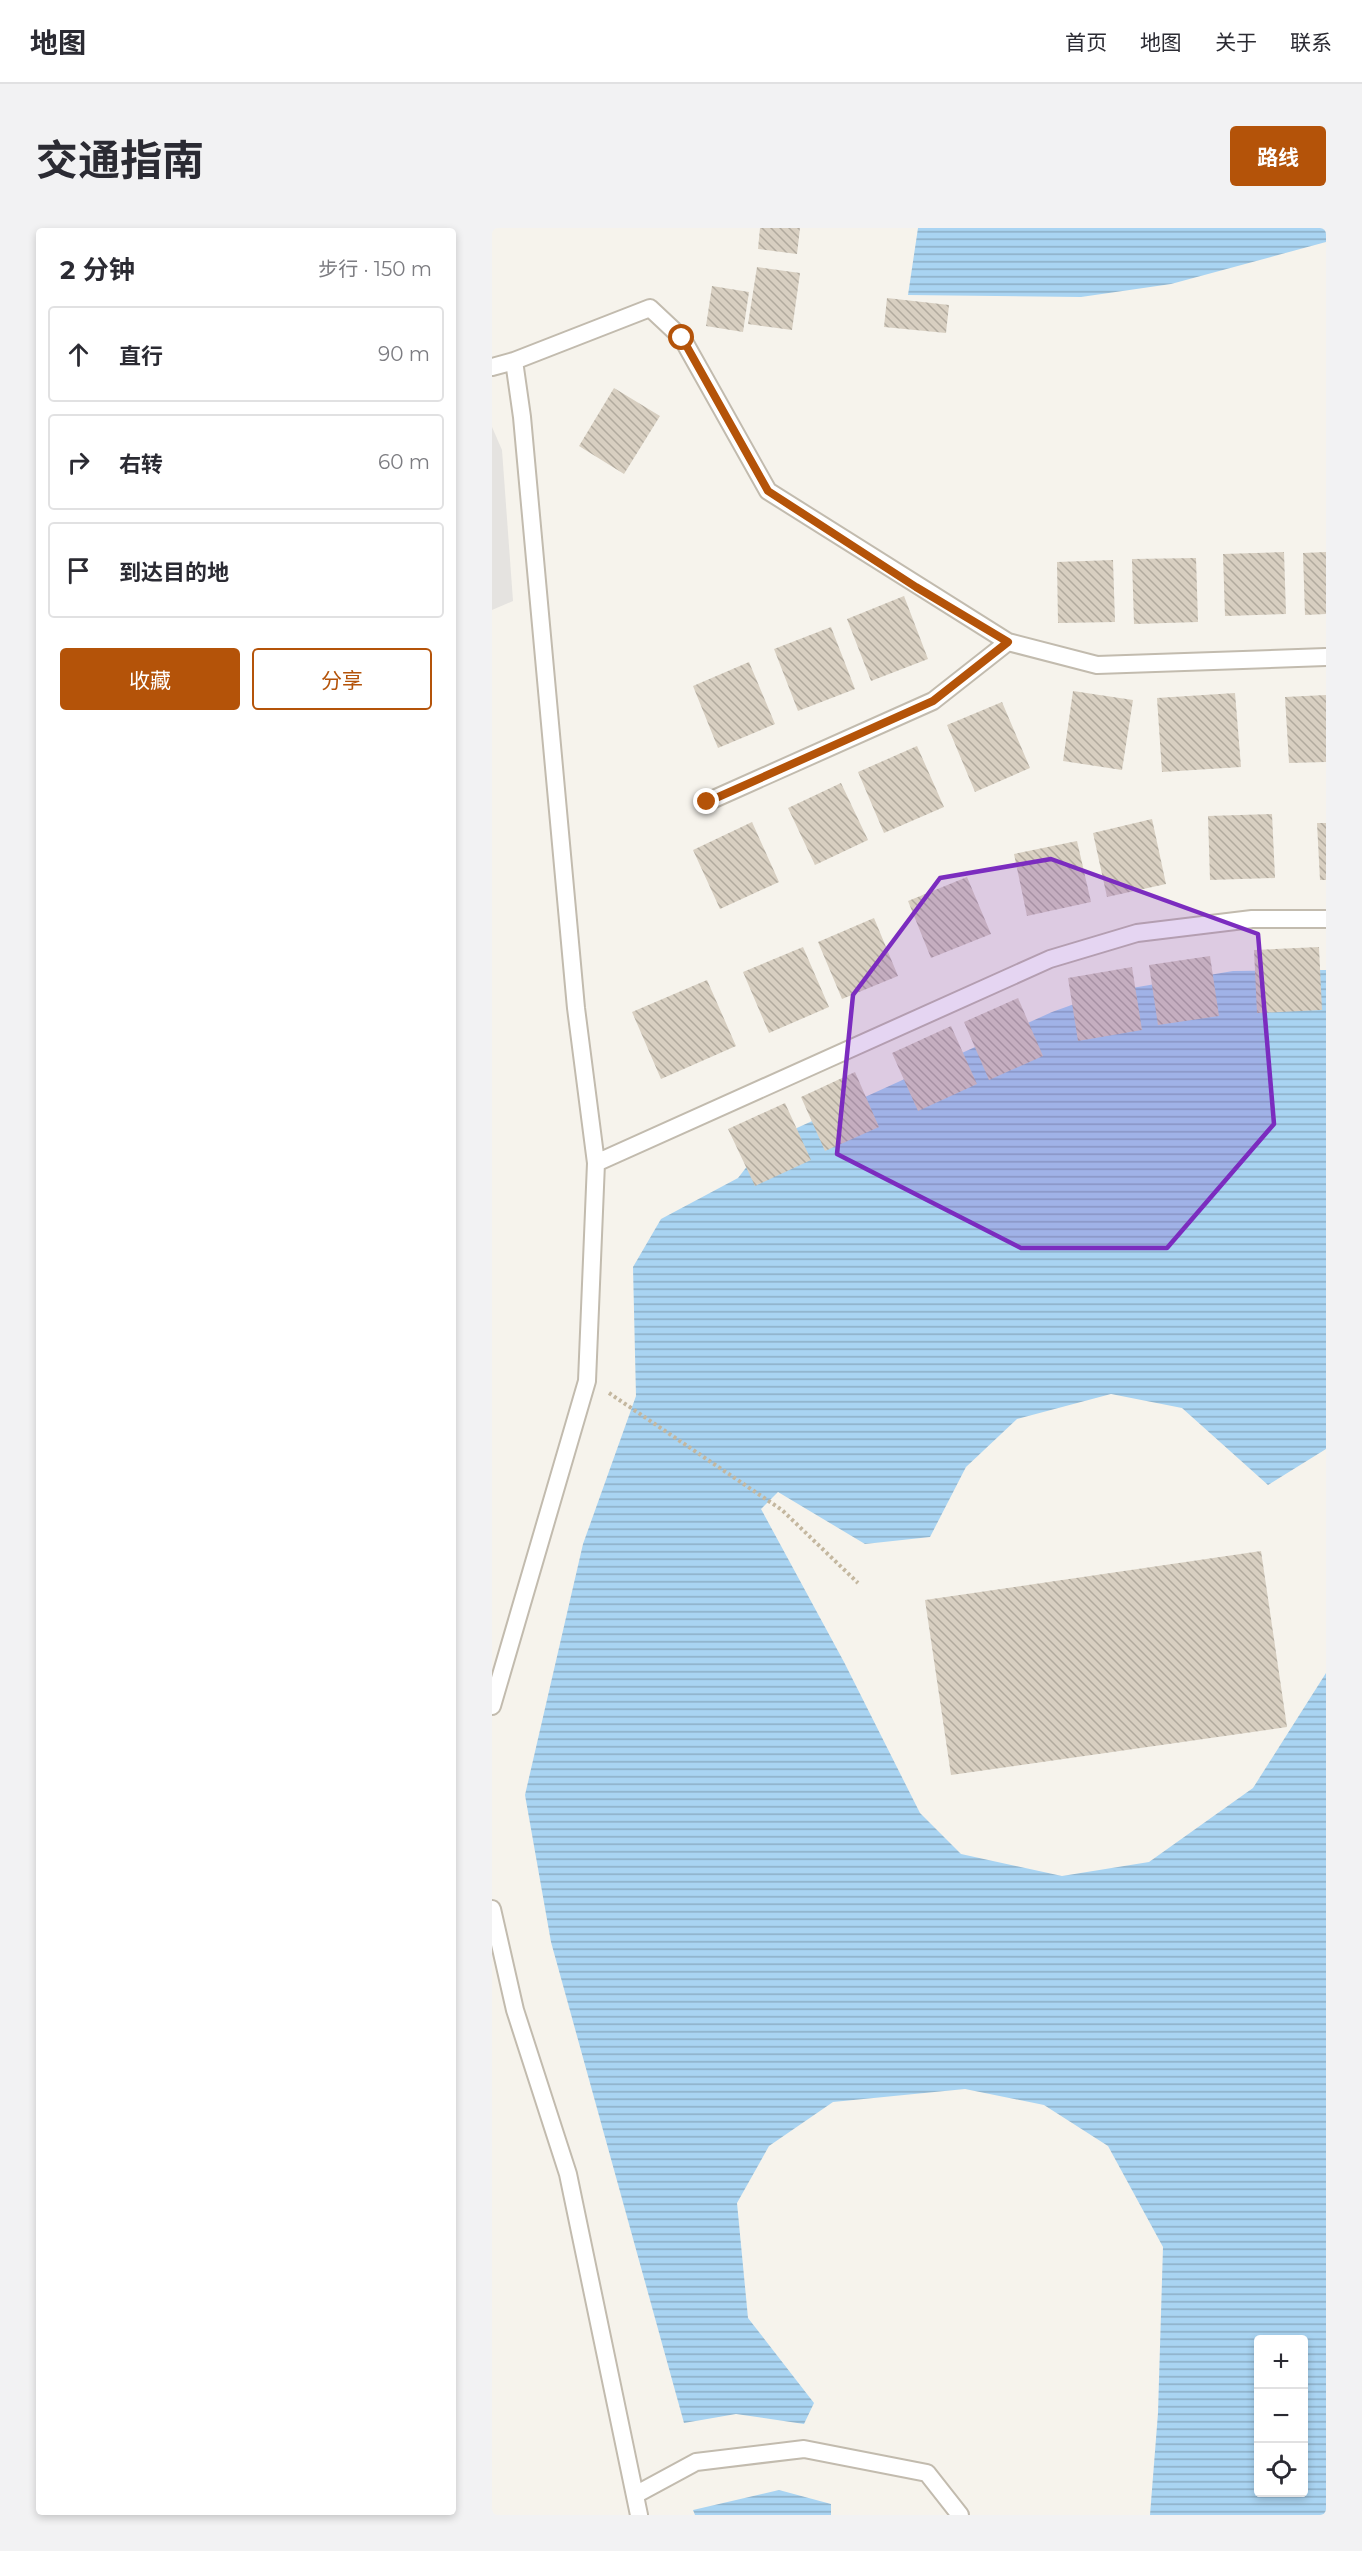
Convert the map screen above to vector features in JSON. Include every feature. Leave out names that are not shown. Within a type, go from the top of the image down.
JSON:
[{"type":"lane","points":[[492,367],[514,362],[650,308],[682,338],[768,491],[916,587],[1008,642],[1097,665],[1326,657]]},
{"type":"lane","points":[[492,1706],[587,1381],[596,1162],[576,1008],[522,417],[514,362]]},
{"type":"lane","points":[[707,802],[933,701],[1008,642]]},
{"type":"lane","points":[[596,1162],[1050,959],[1137,933],[1252,919],[1326,919]]},
{"type":"lane","points":[[492,1909],[515,2010],[568,2174],[639,2515]]},
{"type":"lane","points":[[635,2495],[696,2462],[804,2449],[927,2473],[960,2515]]},
{"type":"path","points":[[623,1400],[782,1510],[858,1583]]},
{"type":"highlighted area","points":[[1051,859],[1258,934],[1274,1124],[1167,1248],[1021,1248],[837,1154],[853,995],[940,878]]},
{"type":"shaded area","points":[[492,427],[502,450],[513,601],[492,610]]},
{"type":"water","points":[[918,228],[1326,228],[1326,242],[1171,284],[1081,297],[908,295]]},
{"type":"water","points":[[1326,970],[1326,1449],[1268,1485],[1182,1408],[1111,1394],[1017,1419],[966,1467],[930,1537],[865,1544],[778,1492],[761,1509],[844,1662],[920,1813],[961,1854],[1062,1876],[1149,1862],[1253,1788],[1326,1673],[1326,2515],[1150,2515],[1158,2413],[1163,2247],[1108,2146],[1044,2105],[965,2089],[833,2102],[769,2146],[737,2203],[748,2318],[814,2403],[804,2424],[736,2414],[684,2423],[551,1942],[525,1795],[583,1544],[636,1396],[633,1267],[661,1219],[738,1178],[766,1142],[1052,1012],[1108,992],[1233,971]]},
{"type":"water","points":[[779,2490],[831,2504],[831,2515],[695,2515],[693,2510]]},
{"type":"building","points":[[760,228],[800,228],[797,254],[758,249]]},
{"type":"building","points":[[757,267],[800,273],[792,330],[748,324]]},
{"type":"building","points":[[712,286],[749,292],[743,332],[706,326]]},
{"type":"building","points":[[887,298],[949,305],[946,333],[884,327]]},
{"type":"building","points":[[614,388],[660,416],[624,474],[579,446]]},
{"type":"building","points":[[1284,552],[1286,614],[1225,616],[1223,554]]},
{"type":"building","points":[[1326,552],[1326,614],[1305,615],[1303,553]]},
{"type":"building","points":[[1196,558],[1198,622],[1134,624],[1132,559]]},
{"type":"building","points":[[1113,560],[1115,622],[1058,623],[1057,562]]},
{"type":"building","points":[[904,596],[928,659],[871,681],[847,619]]},
{"type":"building","points":[[831,627],[855,689],[798,711],[774,649]]},
{"type":"building","points":[[749,662],[775,724],[718,748],[693,686]]},
{"type":"building","points":[[1073,691],[1133,700],[1122,770],[1063,761]]},
{"type":"building","points":[[1235,693],[1241,767],[1162,772],[1157,698]]},
{"type":"building","points":[[1326,695],[1326,762],[1289,763],[1285,697]]},
{"type":"building","points":[[1002,702],[1030,768],[975,792],[947,725]]},
{"type":"building","points":[[917,746],[944,807],[884,833],[858,772]]},
{"type":"building","points":[[841,783],[868,840],[815,865],[788,808]]},
{"type":"building","points":[[1272,814],[1275,878],[1210,880],[1208,816]]},
{"type":"building","points":[[1152,819],[1166,884],[1107,897],[1093,833]]},
{"type":"building","points":[[752,822],[779,882],[720,909],[693,850]]},
{"type":"building","points":[[1317,823],[1326,823],[1326,880],[1320,880]]},
{"type":"building","points":[[1077,841],[1091,902],[1027,916],[1014,854]]},
{"type":"building","points":[[967,877],[991,934],[931,958],[908,901]]},
{"type":"building","points":[[874,918],[898,976],[842,999],[818,942]]},
{"type":"building","points":[[803,947],[829,1007],[769,1033],[743,972]]},
{"type":"building","points":[[1319,947],[1322,1010],[1257,1013],[1254,950]]},
{"type":"building","points":[[1210,956],[1219,1016],[1158,1025],[1149,965]]},
{"type":"building","points":[[1132,967],[1142,1030],[1078,1041],[1068,978]]},
{"type":"building","points":[[707,980],[736,1046],[661,1079],[632,1012]]},
{"type":"building","points":[[1018,998],[1043,1056],[989,1080],[964,1022]]},
{"type":"building","points":[[951,1026],[977,1084],[918,1111],[892,1053]]},
{"type":"building","points":[[855,1072],[879,1127],[825,1151],[801,1097]]},
{"type":"building","points":[[785,1103],[811,1160],[755,1186],[728,1129]]},
{"type":"building","points":[[1261,1551],[1287,1727],[951,1775],[925,1600]]},
{"type":"route","points":[[682,338],[768,491],[916,587],[1008,642],[933,701],[707,802]]}]
